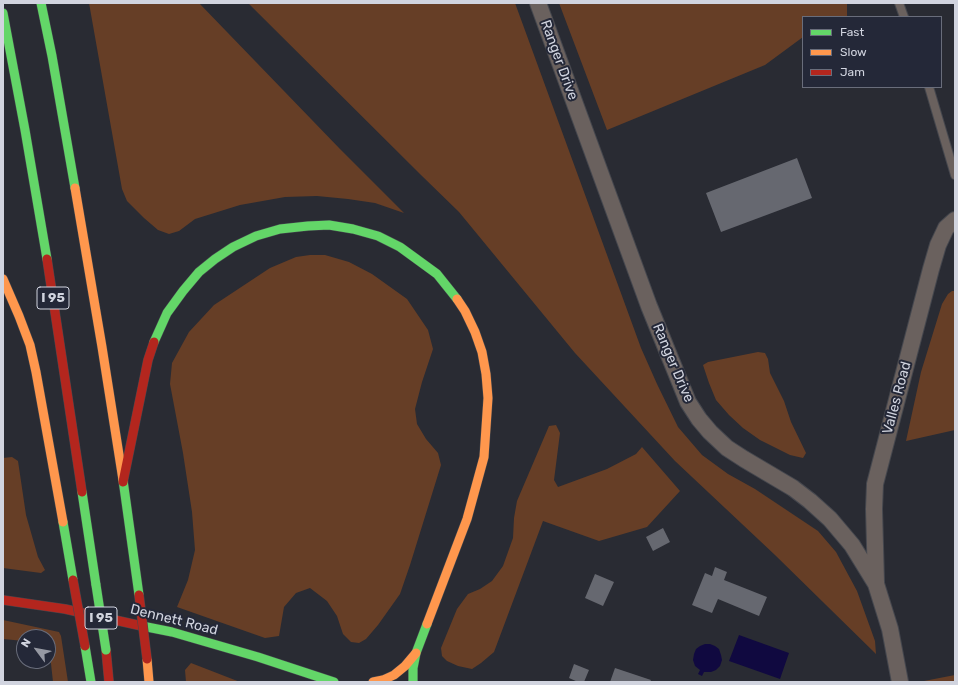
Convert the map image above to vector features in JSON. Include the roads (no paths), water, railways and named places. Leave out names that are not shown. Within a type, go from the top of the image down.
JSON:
[{"type":"main road","points":[[41,3],[102,347],[139,595],[149,682]]},
{"type":"main road","name":"I 95","points":[[3,13],[49,269],[106,650],[109,682]]},
{"type":"main road","points":[[123,482],[148,360],[156,337],[167,314],[183,290],[199,272],[215,259],[233,247],[256,236],[280,229],[308,226],[329,226],[353,229],[378,236],[400,247],[419,260],[437,274],[453,293],[465,311],[482,352],[488,398],[484,457],[467,519],[416,653],[413,668],[413,682]]},
{"type":"main road","points":[[3,279],[8,288],[30,345],[36,372],[91,682]]},
{"type":"main road","name":"Dennett Road","points":[[3,600],[64,609],[172,632],[258,657],[334,682]]},
{"type":"main road","points":[[373,682],[383,680],[394,675],[405,666],[416,653]]},
{"type":"street","name":"Ranger Drive","points":[[538,3],[649,306],[688,402],[710,432],[727,448],[793,488],[810,501],[830,519],[852,545],[876,584],[890,628],[900,682]]},
{"type":"street","name":"Valles Road","points":[[876,584],[874,509],[875,484],[931,268],[946,228],[955,220]]},
{"type":"lane","points":[[899,3],[904,16]]},
{"type":"lane","points":[[929,88],[955,175]]}]
